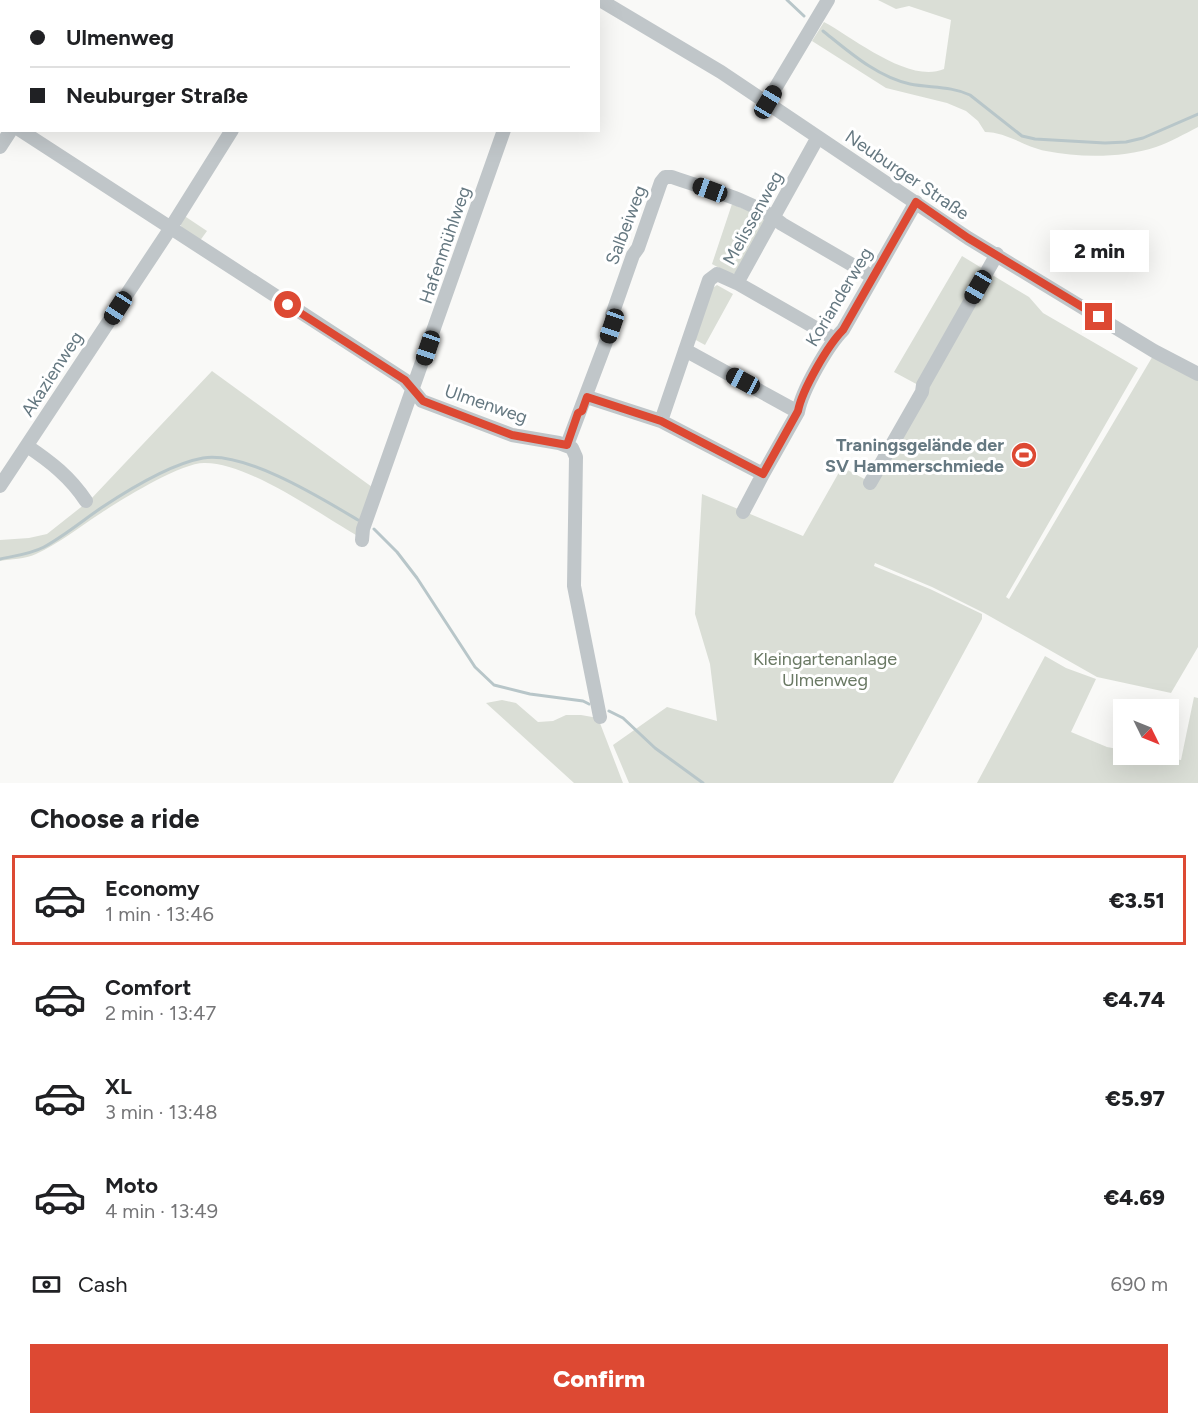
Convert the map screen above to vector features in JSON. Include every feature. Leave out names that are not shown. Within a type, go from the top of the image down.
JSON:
[{"type":"street","name":"Neuburger Straße","points":[[600,0],[625,6],[968,238],[1136,340],[1198,374]]},
{"type":"street","points":[[768,102],[828,0]]},
{"type":"street","points":[[0,147],[10,132]]},
{"type":"street","name":"Ulmenweg","points":[[23,132],[405,380],[423,401],[512,435],[567,445]]},
{"type":"street","name":"Akazienweg","points":[[0,486],[170,229],[231,132]]},
{"type":"street","name":"Hafenmühlweg","points":[[366,524],[503,132]]},
{"type":"street","name":"Melissenweg","points":[[661,421],[709,280],[717,274],[737,283],[818,137]]},
{"type":"street","name":"Salbeiweg","points":[[567,445],[578,413],[582,411],[612,326],[612,315],[633,255],[638,248],[661,182],[665,177],[672,177],[739,201],[774,217]]},
{"type":"street","name":"Korianderweg","points":[[742,512],[798,411],[800,400],[916,202]]},
{"type":"street","points":[[774,217],[782,224],[873,277]]},
{"type":"street","points":[[870,483],[922,392],[923,385],[948,338],[997,254]]},
{"type":"street","points":[[737,283],[835,339]]},
{"type":"street","points":[[685,350],[798,411]]},
{"type":"street","points":[[587,397],[661,421],[763,474]]},
{"type":"street","points":[[567,445],[572,448],[576,457],[574,586],[600,717]]},
{"type":"street","points":[[27,446],[57,466],[86,501]]},
{"type":"green space","points":[[878,0],[1198,0],[1198,127],[1143,151],[1101,156],[1046,151],[1001,134],[985,132],[978,121],[966,111],[947,103],[886,88],[812,41],[824,22],[899,65],[930,72],[944,69],[951,20],[909,6],[896,9]]},
{"type":"green space","points":[[732,204],[766,218],[742,268],[732,275],[712,264]]},
{"type":"green space","points":[[183,215],[207,231],[199,242],[182,229]]},
{"type":"green space","points":[[962,256],[985,270],[920,386],[894,372]]},
{"type":"green space","name":"Kleingartenanlage Ulmenweg","points":[[989,273],[1029,297],[1043,313],[1138,368],[1006,597],[1009,599],[1154,354],[1198,378],[1198,647],[1171,693],[1097,677],[984,613],[932,587],[875,563],[874,566],[982,614],[982,619],[893,783],[629,783],[613,745],[667,707],[717,721],[710,664],[695,614],[702,494],[803,536],[842,467],[870,482]]},
{"type":"green space","points":[[717,285],[733,294],[705,345],[694,339],[710,290]]},
{"type":"green space","points":[[212,371],[372,487],[356,535],[303,502],[261,480],[221,465],[204,463],[180,469],[150,484],[36,554],[0,561],[0,540],[47,534],[90,500]]},
{"type":"green space","points":[[1045,656],[1066,668],[1096,679],[1071,732],[1113,748],[1113,765],[1179,765],[1194,697],[1198,698],[1198,783],[977,783]]},
{"type":"green space","points":[[502,700],[516,703],[538,722],[553,721],[566,715],[598,718],[623,783],[574,783],[486,703]]},
{"type":"waterway","points":[[787,0],[804,16]]},
{"type":"waterway","points":[[823,31],[842,47],[886,76],[910,84],[963,92],[1022,136],[1035,139],[1126,142],[1143,138],[1198,114]]},
{"type":"waterway","points":[[0,559],[44,547],[136,486],[177,466],[203,458],[220,458],[261,469],[304,489],[358,520]]},
{"type":"waterway","points":[[374,529],[397,552],[417,578],[475,667],[494,685],[589,704]]},
{"type":"waterway","points":[[609,711],[623,718],[655,748],[703,783]]},
{"type":"place","name":"Traningsgelände der SV Hammerschmiede","points":[[1024,455]]},
{"type":"route","points":[[288,305],[405,380],[412,386],[418,398],[423,401],[512,435],[567,445],[578,413],[582,411],[587,397],[661,421],[763,474],[798,411],[800,400],[916,202],[968,238],[1099,317]]}]
